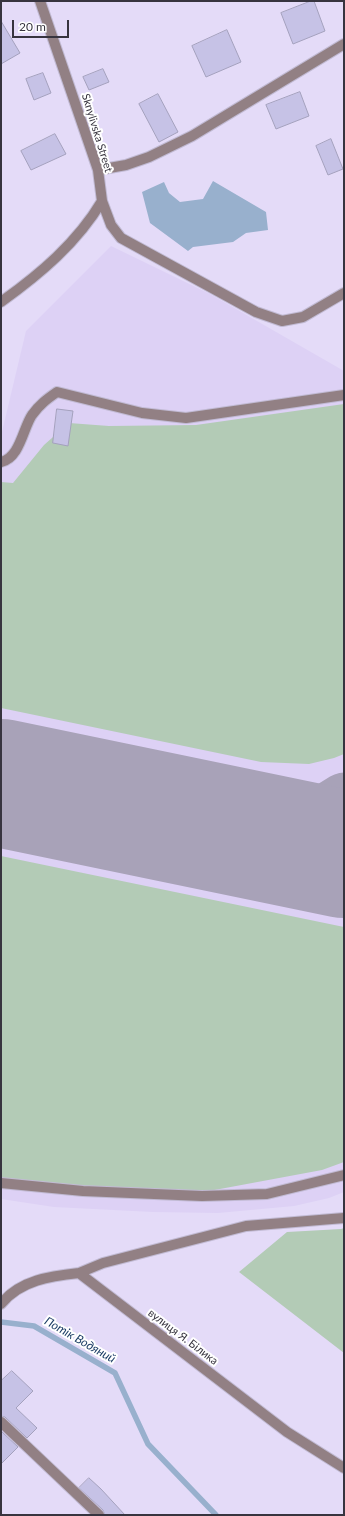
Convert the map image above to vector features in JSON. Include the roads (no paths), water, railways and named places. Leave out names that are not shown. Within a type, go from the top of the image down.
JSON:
[{"type":"street","name":"Sknylivska Street","points":[[40,1],[98,170],[102,201],[111,225],[121,238],[256,312],[282,321],[303,317],[344,293]]},
{"type":"street","points":[[98,170],[126,165],[143,159],[192,136],[344,44]]},
{"type":"street","points":[[1,302],[40,274],[90,220],[102,201]]},
{"type":"street","points":[[1,462],[5,462],[17,448],[31,416],[44,400],[58,392],[142,413],[186,418],[344,395]]},
{"type":"street","points":[[1,1183],[83,1191],[202,1196],[267,1194],[344,1175]]},
{"type":"street","points":[[1,1304],[5,1299],[32,1281],[79,1273],[103,1263],[246,1226],[344,1218]]},
{"type":"street","name":"вулиця Я. Білика","points":[[79,1273],[287,1432],[344,1468]]},
{"type":"street","points":[[1,1422],[99,1515]]},
{"type":"water","points":[[213,181],[266,212],[268,230],[246,233],[233,242],[193,247],[188,251],[150,223],[142,192],[164,182],[169,193],[180,202],[203,199]]},
{"type":"waterway","name":"Потік Водяний","points":[[1,1322],[34,1326],[115,1373],[148,1444],[216,1515]]}]
